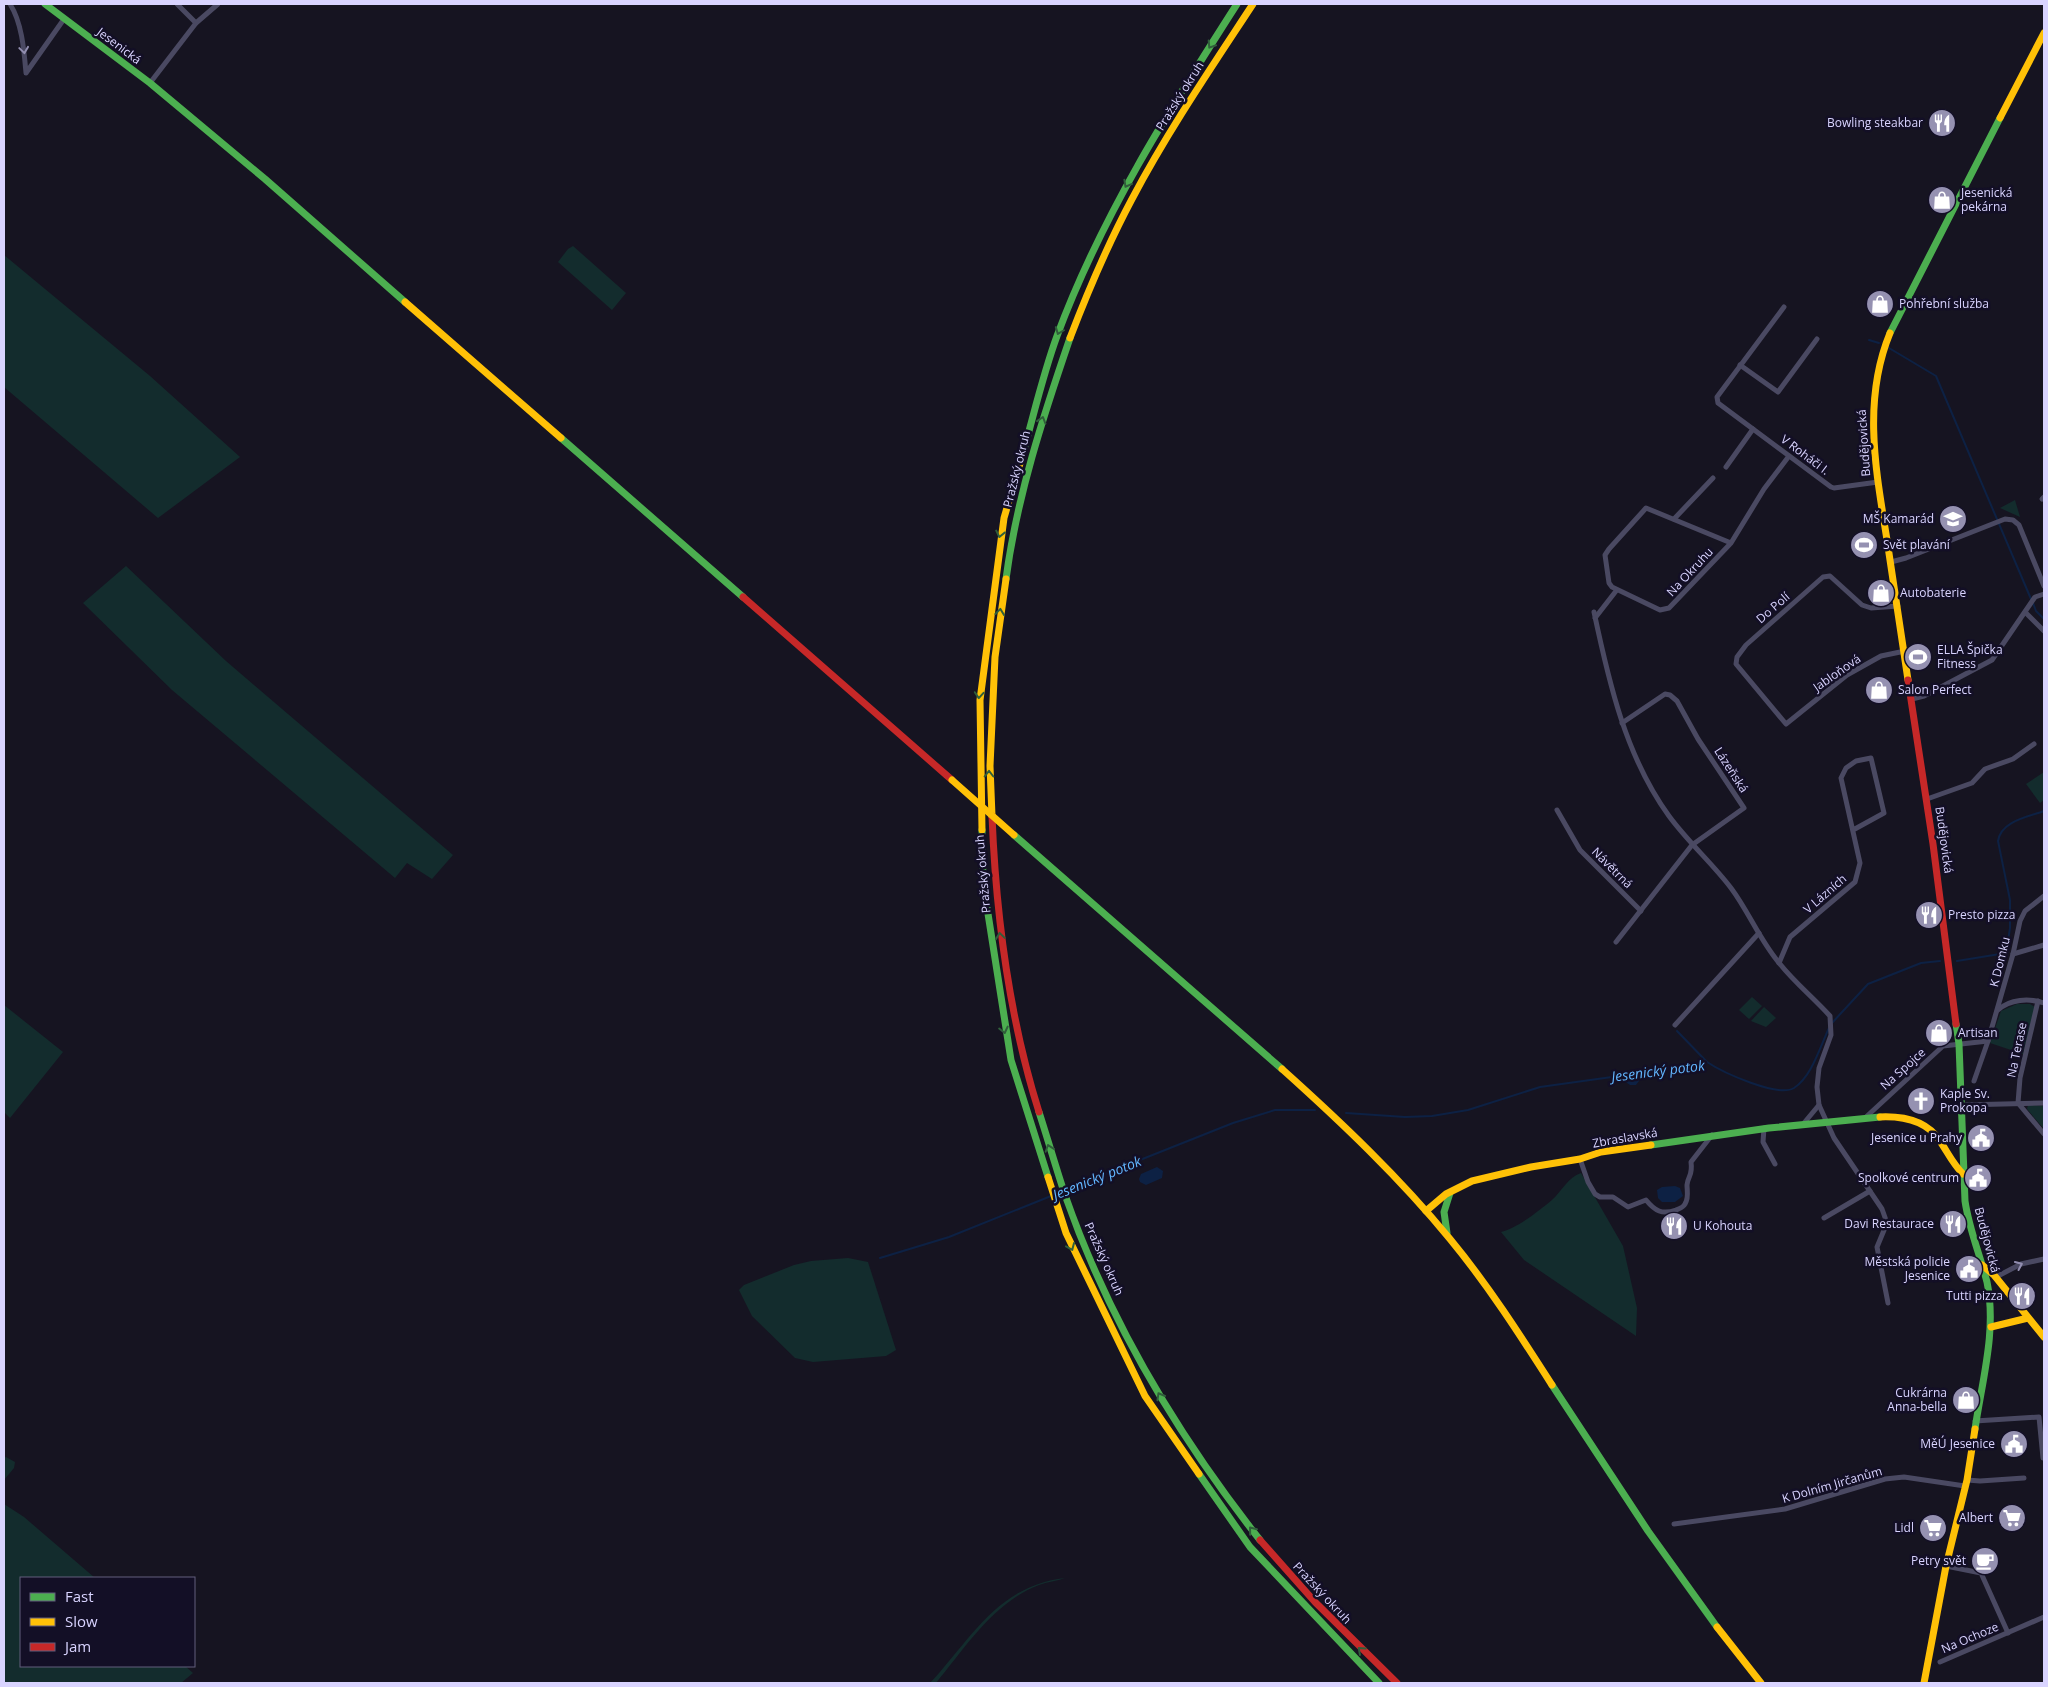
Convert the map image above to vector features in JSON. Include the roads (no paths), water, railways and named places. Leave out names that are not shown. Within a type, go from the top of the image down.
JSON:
[{"type":"main road","name":"Jesenická","points":[[45,4],[150,83],[273,186],[787,634],[1336,1118],[1391,1171],[1449,1238],[1496,1300],[1593,1449],[1683,1580],[1761,1683]]},
{"type":"main road","name":"Pražský okruh","points":[[1237,4],[1145,150],[1118,199],[1080,277],[1057,335],[1028,421],[1006,503],[988,606],[978,713],[978,833],[986,924],[1001,1017],[1014,1071],[1044,1177],[1060,1221],[1116,1342],[1148,1402],[1183,1457],[1226,1517],[1283,1587],[1345,1653],[1379,1683]]},
{"type":"main road","name":"Pražský okruh","points":[[1253,4],[1206,75],[1142,179],[1103,259],[1070,338],[1040,424],[1018,506],[1000,608],[991,714],[990,795],[994,877],[998,920],[1014,1014],[1040,1123],[1094,1268],[1127,1337],[1192,1449],[1236,1510],[1292,1578],[1353,1644],[1397,1683]]},
{"type":"main road","name":"Budějovická","points":[[1924,1683],[1946,1566],[1966,1483],[1990,1326],[1990,1301],[1982,1265],[1967,1216],[1963,1174],[1959,1044],[1927,798],[1878,482],[1872,426],[1872,397],[1876,372],[1884,346],[2044,32]]},
{"type":"main road","name":"Zbraslavská","points":[[1580,1158],[1601,1152],[1764,1127],[1865,1117],[1900,1118],[1919,1123],[1935,1133],[1963,1174]]},
{"type":"main road","points":[[1426,1210],[1451,1191],[1481,1179],[1580,1158]]},
{"type":"main road","points":[[1449,1238],[1444,1223],[1444,1212],[1451,1191]]},
{"type":"main road","points":[[1982,1265],[1988,1268],[1996,1277],[2044,1337]]},
{"type":"main road","points":[[1990,1326],[2028,1318]]},
{"type":"street","points":[[10,4],[16,16],[24,46],[26,73],[64,19]]},
{"type":"street","points":[[177,4],[196,24]]},
{"type":"street","points":[[150,83],[196,24],[218,4]]},
{"type":"street","name":"V Roháči I.","points":[[1784,307],[1718,397],[1718,402],[1834,488],[1878,482]]},
{"type":"street","points":[[1740,366],[1778,392],[1817,339]]},
{"type":"street","points":[[1726,467],[1753,429]]},
{"type":"street","name":"Na Okruhu","points":[[1731,543],[1646,508],[1605,555],[1609,583],[1616,591],[1660,610],[1665,610],[1673,605],[1731,543],[1764,489],[1789,456]]},
{"type":"street","points":[[1674,519],[1713,478]]},
{"type":"street","points":[[1891,562],[1906,558],[1999,521],[2005,519],[2013,520],[2019,525],[2044,586]]},
{"type":"street","name":"Do Polí","points":[[1786,724],[1736,664],[1737,657],[1746,645],[1823,578],[1830,576],[1862,605],[1872,608],[1898,606]]},
{"type":"street","points":[[1595,618],[1616,591]]},
{"type":"street","points":[[1912,699],[1924,696],[1992,660],[2035,597],[2044,594]]},
{"type":"street","points":[[1594,612],[1611,688],[1622,723],[1649,785],[1669,816],[1692,845],[1731,888],[1779,963],[1830,1016],[1831,1035],[1819,1068],[1817,1087],[1819,1105],[1834,1138],[1882,1209],[1887,1224],[1878,1247],[1888,1303]]},
{"type":"street","points":[[2025,612],[2044,631]]},
{"type":"street","name":"Jabloňová","points":[[1786,724],[1847,675],[1881,656],[1905,651]]},
{"type":"street","name":"Lázeňská","points":[[1622,723],[1665,694],[1670,695],[1677,702],[1698,739],[1744,808],[1692,845]]},
{"type":"street","name":"Budějovická","points":[[1927,798],[1972,783],[1985,769],[2013,759],[2034,744]]},
{"type":"street","name":"V Lázních","points":[[1779,963],[1790,937],[1855,882],[1860,863],[1841,778],[1846,768],[1856,761],[1871,758],[1884,813],[1853,830]]},
{"type":"street","name":"Návětrná","points":[[1557,810],[1580,850],[1641,911]]},
{"type":"street","points":[[1616,942],[1692,845]]},
{"type":"street","name":"K Domku","points":[[1974,1082],[1988,1041],[2022,915],[2044,896]]},
{"type":"street","points":[[1675,1025],[1759,934]]},
{"type":"street","points":[[2013,954],[2044,945]]},
{"type":"street","points":[[1996,1012],[2004,1005],[2012,1002],[2030,1000],[2044,1003]]},
{"type":"street","name":"Na Terase","points":[[2018,1103],[2020,1078],[2038,1001]]},
{"type":"street","points":[[1959,1044],[1988,1041]]},
{"type":"street","name":"Na Spojce","points":[[1865,1117],[1943,1046],[1959,1044]]},
{"type":"street","points":[[2018,1103],[2044,1134]]},
{"type":"street","points":[[1962,1105],[2044,1103]]},
{"type":"street","points":[[1804,1124],[1819,1105]]},
{"type":"street","points":[[1764,1127],[1763,1142],[1775,1164]]},
{"type":"street","name":"Zbraslavská","points":[[1580,1158],[1588,1182],[1595,1194],[1600,1197],[1613,1197],[1628,1207],[1646,1200],[1652,1208],[1660,1213],[1667,1213],[1683,1207],[1687,1202],[1687,1183],[1693,1172],[1691,1162],[1712,1135]]},
{"type":"street","points":[[1824,1218],[1870,1191]]},
{"type":"street","points":[[1996,1277],[2021,1264],[2044,1260]]},
{"type":"street","points":[[1976,1421],[2040,1417],[2043,1458]]},
{"type":"street","name":"K Dolním Jirčanům","points":[[1674,1524],[1785,1509],[1885,1479],[1904,1477],[1966,1483],[2024,1478]]},
{"type":"street","name":"Na Ochoze","points":[[1946,1566],[1981,1573],[2008,1633]]},
{"type":"street","name":"Na Ochoze","points":[[1940,1662],[2044,1617]]},
{"type":"water","points":[[1635,1071],[1642,1077],[1636,1085],[1630,1085],[1617,1076],[1618,1073]]},
{"type":"water","points":[[1157,1167],[1163,1171],[1162,1178],[1146,1185],[1140,1182],[1141,1174]]},
{"type":"water","points":[[1675,1186],[1680,1188],[1683,1196],[1675,1202],[1662,1202],[1658,1198],[1657,1190],[1662,1187]]},
{"type":"waterway","points":[[1869,340],[1879,343]]},
{"type":"waterway","points":[[1889,348],[1936,376],[2031,599]]},
{"type":"waterway","points":[[2033,603],[2036,611],[2044,619]]},
{"type":"waterway","name":"Jesenický potok","points":[[1957,961],[2006,953],[2010,928],[2010,900],[1998,841],[2000,834],[2010,824],[2044,811]]},
{"type":"waterway","name":"Jesenický potok","points":[[1831,1024],[1868,984],[1921,963],[1940,961]]},
{"type":"waterway","name":"Jesenický potok","points":[[1638,1073],[1707,1062],[1725,1072],[1763,1087],[1786,1090],[1794,1088],[1800,1083],[1811,1069],[1829,1028]]},
{"type":"waterway","points":[[1677,1031],[1707,1062]]},
{"type":"waterway","name":"Jesenický potok","points":[[1346,1113],[1405,1117],[1432,1116],[1468,1110],[1540,1087],[1619,1076]]},
{"type":"waterway","name":"Jesenický potok","points":[[1067,1189],[1233,1123],[1275,1110],[1315,1110]]},
{"type":"waterway","name":"Jesenický potok","points":[[880,1258],[949,1237],[1051,1196]]},
{"type":"place","name":"Bowling steakbar","points":[[1942,123]]},
{"type":"place","name":"Jesenická pekárna","points":[[1942,200]]},
{"type":"place","name":"Pohřební služba","points":[[1880,304]]},
{"type":"place","name":"MŠ Kamarád","points":[[1953,519]]},
{"type":"place","name":"Svět plavání","points":[[1864,545]]},
{"type":"place","name":"Autobaterie","points":[[1881,593]]},
{"type":"place","name":"ELLA Špička Fitness","points":[[1918,657]]},
{"type":"place","name":"Salon Perfect","points":[[1879,690]]},
{"type":"place","name":"Presto pizza","points":[[1929,915]]},
{"type":"place","name":"Artisan","points":[[1939,1033]]},
{"type":"place","name":"Kaple Sv. Prokopa","points":[[1921,1101]]},
{"type":"place","name":"Jesenice u Prahy","points":[[1981,1138]]},
{"type":"place","name":"Spolkové centrum","points":[[1978,1178]]},
{"type":"place","name":"Davi Restaurace","points":[[1953,1224]]},
{"type":"place","name":"U Kohouta","points":[[1674,1226]]},
{"type":"place","name":"Městská policie Jesenice","points":[[1969,1269]]},
{"type":"place","name":"Tutti pizza","points":[[2022,1296]]},
{"type":"place","name":"Cukrárna Anna-bella","points":[[1966,1400]]},
{"type":"place","name":"MěÚ Jesenice","points":[[2014,1444]]},
{"type":"place","name":"Albert","points":[[2012,1518]]},
{"type":"place","name":"Lidl","points":[[1933,1528]]},
{"type":"place","name":"Petry svět","points":[[1985,1561]]}]
